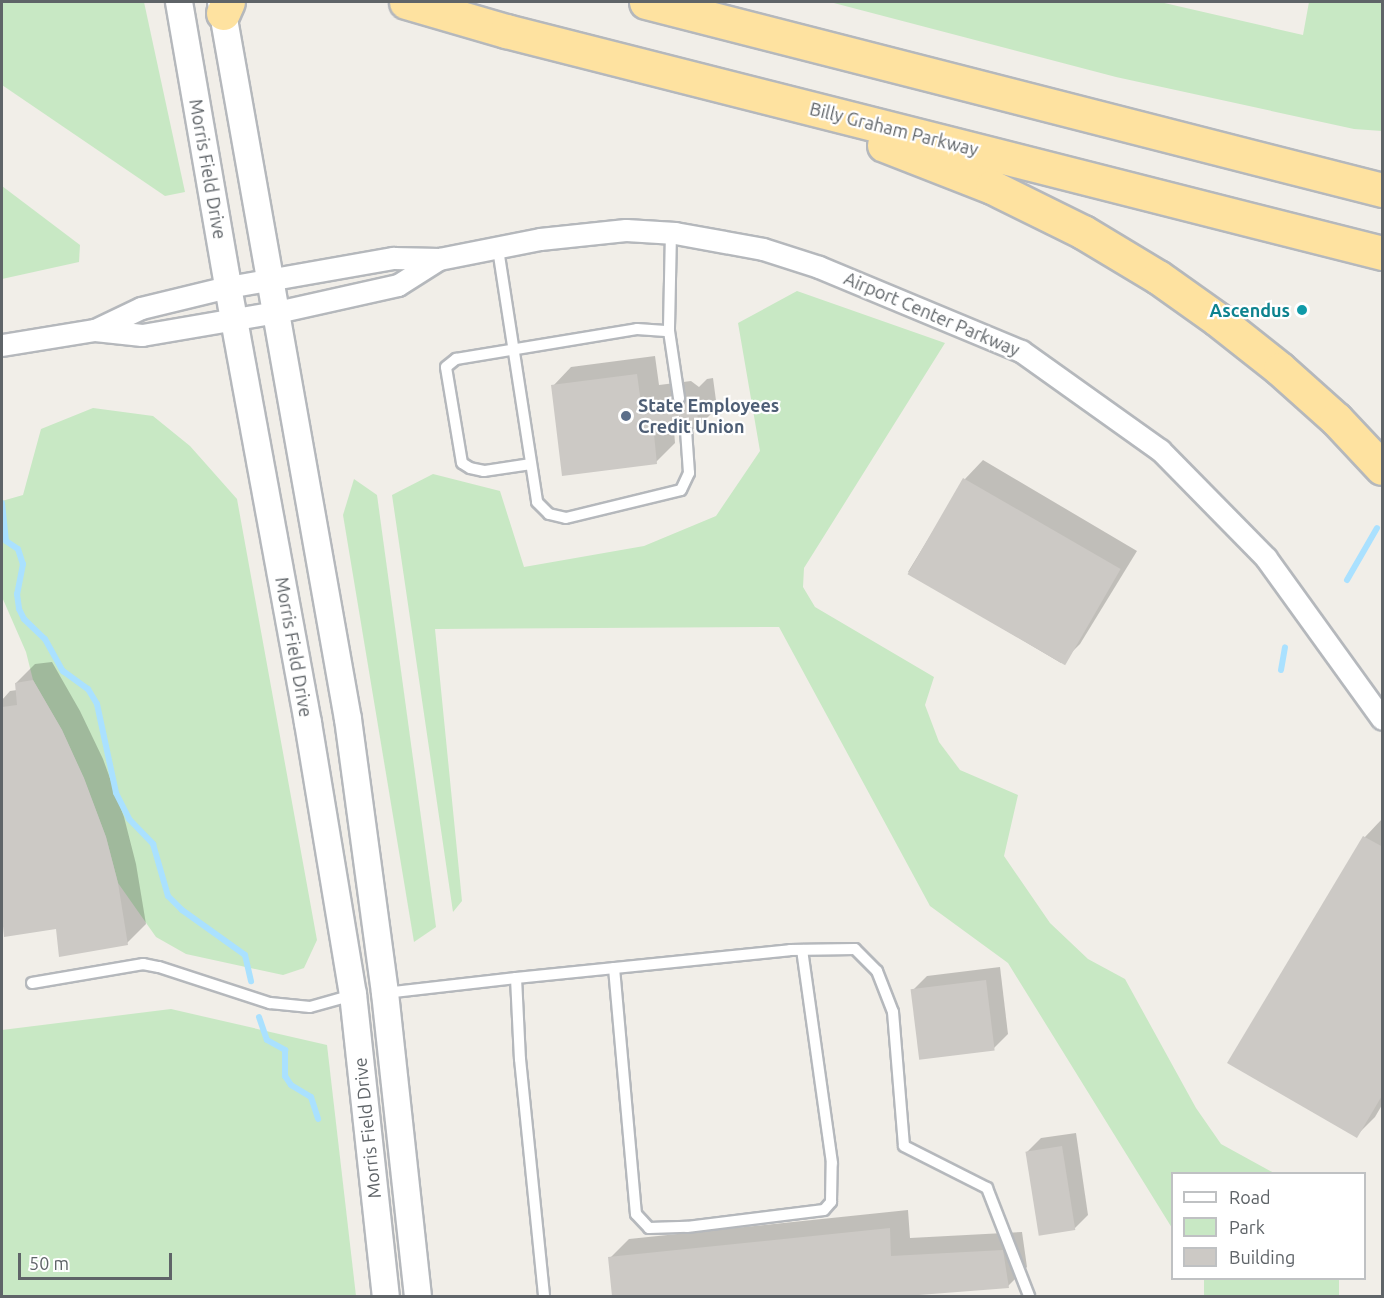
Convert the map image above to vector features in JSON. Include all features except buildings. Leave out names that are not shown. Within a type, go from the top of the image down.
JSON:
[{"type":"highway","name":"Billy Graham Parkway","points":[[406,2],[506,31],[1383,253]]},
{"type":"highway","points":[[646,2],[1121,121],[1383,190]]},
{"type":"highway","points":[[730,88],[992,187],[1083,232],[1158,277],[1226,326],[1280,369],[1336,419],[1383,468]]},
{"type":"highway","points":[[1121,121],[1383,168]]},
{"type":"street","name":"Morris Field Drive","points":[[179,2],[228,287],[308,723],[353,994],[386,1296]]},
{"type":"street","name":"Morris Field Drive","points":[[224,5],[348,719],[385,993],[418,1296]]},
{"type":"street","name":"Airport Center Parkway","points":[[94,330],[141,308],[228,287],[393,258],[439,259],[540,239],[626,230],[671,232],[763,249],[819,267],[1021,351],[1160,450],[1266,558],[1383,719]]},
{"type":"street","name":"Airport Center Parkway","points":[[94,330],[142,336],[277,312],[398,285],[439,259]]},
{"type":"street","points":[[2,345],[94,330]]},
{"type":"street","points":[[353,994],[385,993]]},
{"type":"lane","points":[[671,232],[669,331],[679,398]]},
{"type":"lane","points":[[498,249],[537,502],[549,514],[566,518],[681,490],[689,473],[686,430]]},
{"type":"lane","points":[[531,464],[484,471],[470,468],[462,463],[446,367],[456,359],[637,329],[669,331]]},
{"type":"lane","points":[[385,993],[802,950],[855,949],[877,972],[893,1012],[904,1146],[987,1188],[1029,1296]]},
{"type":"lane","points":[[614,968],[636,1214],[649,1228],[687,1227],[824,1210],[831,1202],[832,1163],[802,950]]},
{"type":"lane","points":[[32,983],[143,964],[159,967],[270,1003],[310,1007],[353,994]]},
{"type":"lane","points":[[516,978],[520,1059],[544,1296]]},
{"type":"green space","points":[[2,2],[144,2],[185,192],[165,196],[2,85]]},
{"type":"green space","points":[[830,2],[1160,2],[1303,35],[1309,2],[1382,2],[1382,131],[1354,129],[1116,77]]},
{"type":"green space","points":[[2,186],[80,245],[79,262],[2,279]]},
{"type":"green space","points":[[797,291],[945,343],[804,568],[803,587],[815,607],[934,677],[925,705],[939,742],[960,770],[1018,795],[1004,856],[1050,923],[1088,959],[1125,979],[1196,1108],[1221,1144],[1272,1172],[1171,1172],[1171,1226],[1008,963],[930,906],[779,627],[435,629],[462,901],[453,912],[392,495],[433,474],[500,491],[524,567],[644,546],[716,516],[760,451],[738,323]]},
{"type":"green space","points":[[93,408],[153,416],[190,446],[237,499],[317,940],[304,968],[283,975],[186,954],[156,937],[118,883],[106,837],[84,779],[62,730],[33,680],[26,652],[2,597],[2,501],[23,495],[41,429]]},
{"type":"green space","points":[[354,479],[377,495],[436,927],[414,942],[343,515]]},
{"type":"green space","points":[[171,1009],[327,1045],[356,1296],[2,1296],[2,1030]]},
{"type":"green space","points":[[1204,1280],[1339,1280],[1339,1296],[1204,1296]]},
{"type":"waterway","points":[[2,503],[6,541],[18,549],[23,564],[17,594],[19,609],[24,619],[45,639],[63,671],[88,689],[97,704],[116,793],[129,819],[153,844],[168,896],[182,910],[245,955],[251,981]]},
{"type":"waterway","points":[[1347,580],[1377,528]]},
{"type":"waterway","points":[[1281,670],[1285,647]]},
{"type":"waterway","points":[[259,1017],[267,1040],[285,1050],[285,1076],[291,1085],[311,1097],[318,1119]]},
{"type":"place","name":"Ascendus","points":[[1302,310]]},
{"type":"place","name":"State Employees Credit Union","points":[[626,416]]}]
